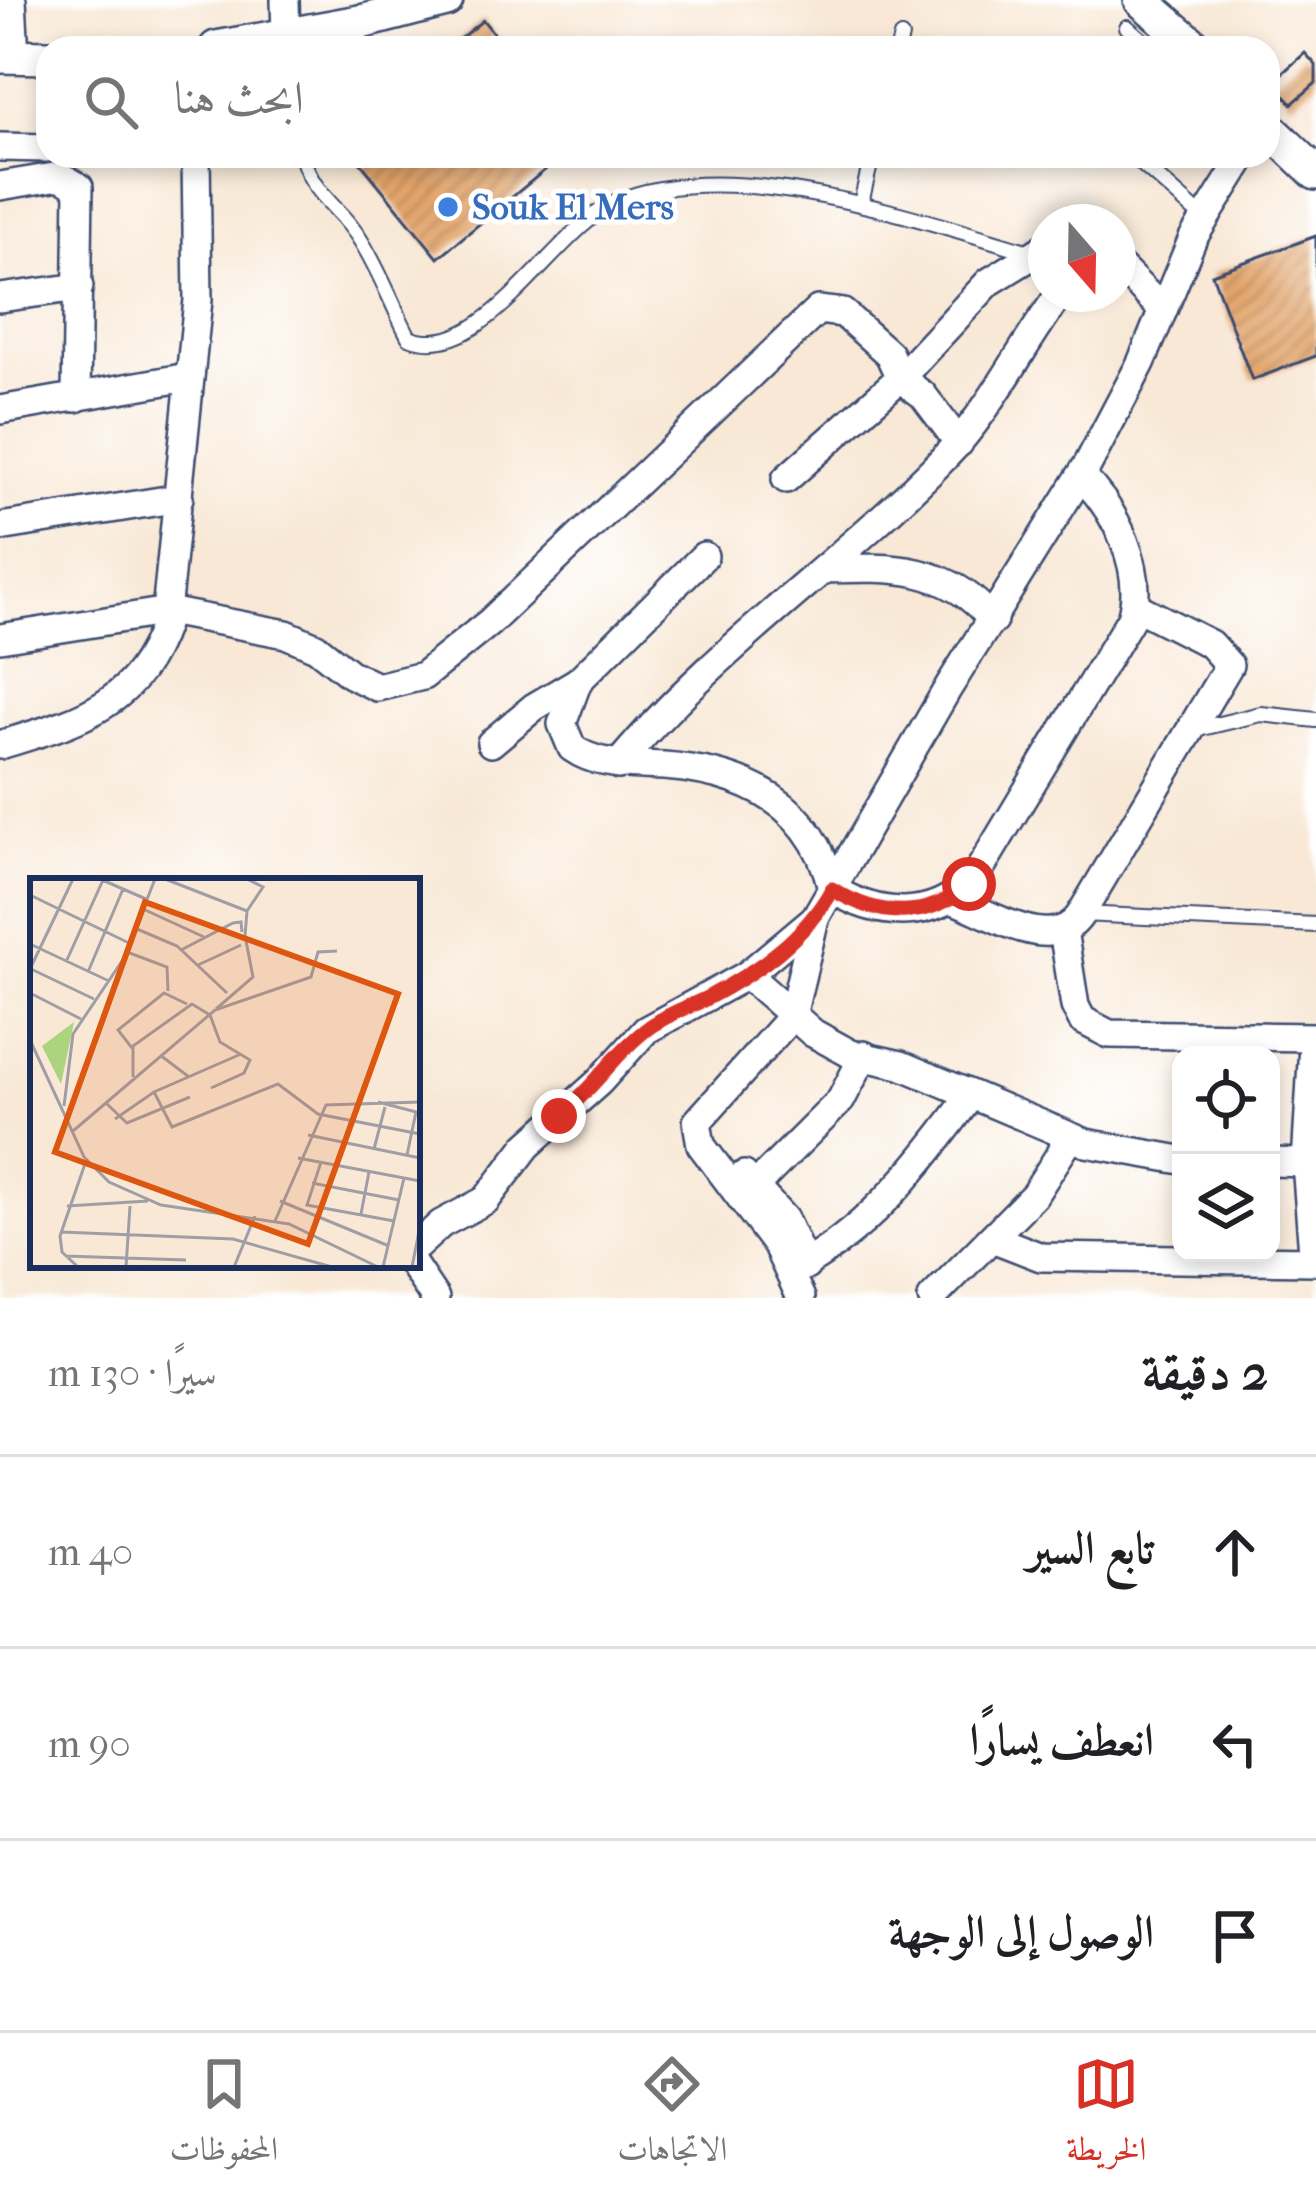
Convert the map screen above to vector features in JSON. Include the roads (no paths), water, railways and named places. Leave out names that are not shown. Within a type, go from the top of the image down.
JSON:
[{"type":"street","points":[[12,0],[21,57]]},
{"type":"street","points":[[285,0],[287,36]]},
{"type":"street","points":[[313,36],[446,0]]},
{"type":"street","points":[[1146,9],[1182,36]]},
{"type":"street","points":[[1280,139],[1316,173]]},
{"type":"street","points":[[0,147],[36,148]]},
{"type":"street","points":[[0,745],[85,715],[135,684],[148,667],[168,611],[199,278],[196,168]]},
{"type":"street","points":[[420,1243],[430,1231],[486,1200],[527,1146],[599,1082],[646,1030],[747,975],[814,918],[948,688],[1081,476],[1203,218],[1236,168]]},
{"type":"street","points":[[0,185],[60,176],[76,183],[83,206],[76,398]]},
{"type":"street","points":[[786,478],[901,378],[989,282],[1028,256]]},
{"type":"street","points":[[1136,284],[1163,310]]},
{"type":"street","points":[[0,298],[79,287]]},
{"type":"street","points":[[0,638],[168,611],[286,634],[316,646],[368,685],[403,683],[445,663],[818,310],[833,309],[851,320],[889,354],[901,378],[923,394],[959,443]]},
{"type":"street","points":[[618,765],[711,664],[825,569],[959,443],[1048,312]]},
{"type":"street","points":[[0,410],[188,377]]},
{"type":"street","points":[[578,680],[566,705],[565,735],[583,755],[618,765],[718,774],[764,792],[811,831],[832,889],[870,910],[914,910],[952,900],[969,884],[1012,819],[1135,606],[1129,555],[1101,499],[1081,476]]},
{"type":"street","points":[[0,527],[179,498]]},
{"type":"street","points":[[491,743],[534,706],[578,680],[704,556]]},
{"type":"street","points":[[825,569],[903,567],[977,601],[993,621]]},
{"type":"street","points":[[992,1238],[1040,1257],[1316,1257],[1309,1163],[1316,1041],[1109,1034],[1082,1020],[1075,1006],[1072,922],[1226,677],[1228,660],[1210,644],[1135,606]]},
{"type":"street","points":[[952,900],[1033,932],[1072,922]]},
{"type":"street","points":[[801,1298],[777,1246],[700,1145],[697,1122],[792,1016],[814,918]]},
{"type":"street","points":[[747,975],[813,1033],[902,1065],[1070,1137],[1135,1156],[1172,1159]]},
{"type":"street","points":[[755,1186],[841,1100],[864,1055]]},
{"type":"street","points":[[805,1264],[831,1249],[910,1172],[971,1095]]},
{"type":"street","points":[[932,1298],[1034,1195],[1070,1137]]},
{"type":"street","points":[[1280,1162],[1309,1163]]},
{"type":"street","points":[[724,1171],[740,1170],[784,1219],[816,1298]]},
{"type":"street","points":[[415,1268],[435,1298]]},
{"type":"lane","points":[[307,168],[320,199],[336,208],[361,240],[409,337],[428,342],[470,329],[584,224],[628,198],[672,187],[757,188],[861,203],[1028,246]]},
{"type":"lane","points":[[861,203],[869,168]]},
{"type":"lane","points":[[1147,168],[1203,218]]},
{"type":"lane","points":[[1189,731],[1261,714],[1316,720]]},
{"type":"lane","points":[[1072,922],[1316,925]]},
{"type":"place","name":"Souk El Mers","points":[[448,207]]}]
